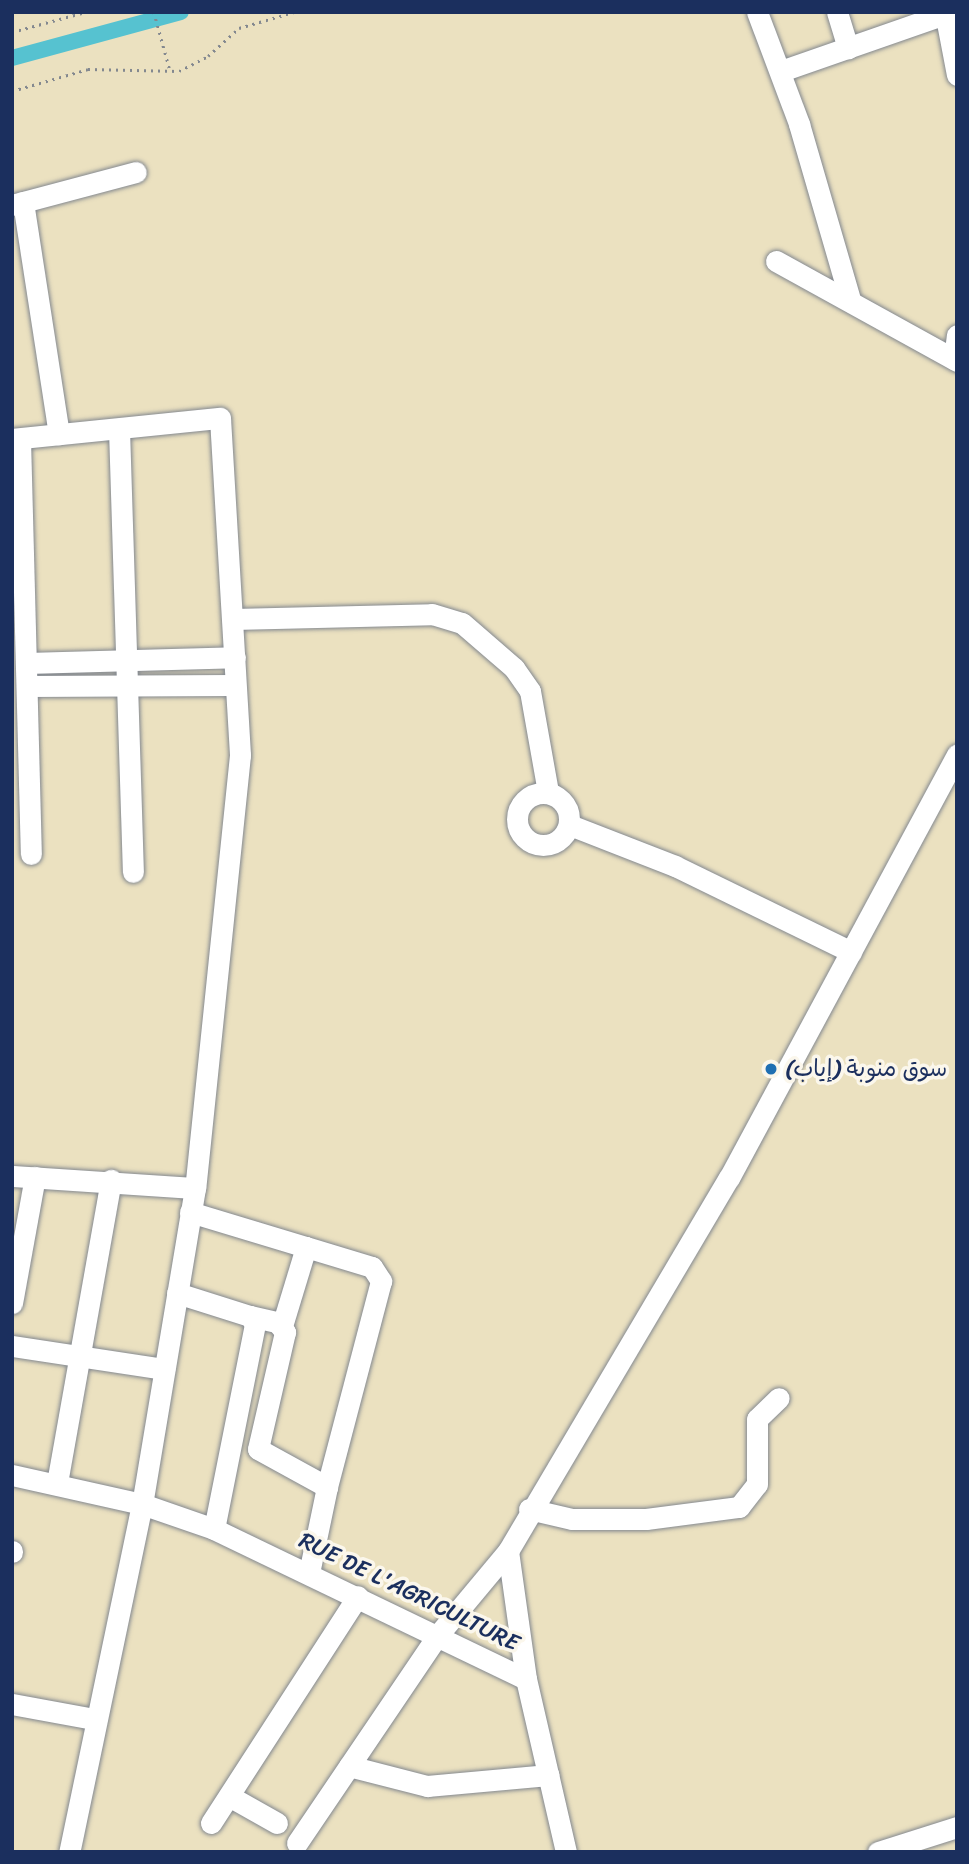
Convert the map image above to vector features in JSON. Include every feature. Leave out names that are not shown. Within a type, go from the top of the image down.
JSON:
[{"type":"street","points":[[757,12],[781,71],[850,299]]},
{"type":"street","points":[[836,12],[848,48]]},
{"type":"street","points":[[781,71],[945,13],[956,70]]},
{"type":"street","points":[[59,433],[18,203],[136,172]]},
{"type":"street","points":[[776,261],[850,299],[955,360],[957,335]]},
{"type":"street","points":[[31,854],[21,817],[19,727],[27,686],[26,663],[17,628],[16,439],[220,418],[235,657],[239,796],[195,1188],[142,1504],[94,1719],[69,1852]]},
{"type":"street","points":[[118,429],[133,872]]},
{"type":"street","points":[[233,619],[432,614],[462,623],[514,667],[530,691],[548,792]]},
{"type":"street","points":[[26,663],[235,657]]},
{"type":"street","points":[[27,686],[234,685]]},
{"type":"street","points":[[297,1843],[438,1635],[508,1551],[529,1509],[729,1178],[957,754]]},
{"type":"street","points":[[548,792],[562,800],[569,825],[553,843],[537,845],[522,837],[515,821],[519,805],[531,794],[548,792]]},
{"type":"street","points":[[569,825],[675,866],[851,952]]},
{"type":"street","points":[[12,1176],[111,1180],[195,1188]]},
{"type":"street","points":[[12,1303],[35,1177]]},
{"type":"street","points":[[57,1483],[111,1180]]},
{"type":"street","points":[[190,1212],[372,1267],[381,1281],[327,1487],[309,1573]]},
{"type":"street","points":[[258,1449],[282,1326],[306,1247]]},
{"type":"street","points":[[177,1293],[282,1326]]},
{"type":"street","points":[[214,1530],[236,1444],[255,1332],[250,1316]]},
{"type":"street","points":[[12,1346],[164,1369]]},
{"type":"street","points":[[529,1509],[572,1518],[646,1519],[739,1507],[757,1483],[757,1419],[779,1398]]},
{"type":"street","points":[[236,1444],[258,1449],[327,1487]]},
{"type":"street","name":"RUE DE L'AGRICULTURE","points":[[12,1475],[142,1504],[214,1530],[358,1596],[526,1679],[566,1852]]},
{"type":"street","points":[[508,1551],[526,1679]]},
{"type":"street","points":[[211,1823],[358,1596]]},
{"type":"street","points":[[12,1704],[94,1719]]},
{"type":"street","points":[[349,1766],[427,1786],[549,1775]]},
{"type":"street","points":[[229,1796],[277,1824]]},
{"type":"street","points":[[878,1852],[957,1827]]},
{"type":"path","points":[[12,32],[85,12]]},
{"type":"path","points":[[154,12],[170,71]]},
{"type":"path","points":[[12,91],[88,69],[170,71],[208,56],[239,28],[295,12]]},
{"type":"waterway","points":[[12,58],[181,12]]},
{"type":"place","name":"سوق منوبة (إياب)","points":[[771,1069]]}]
